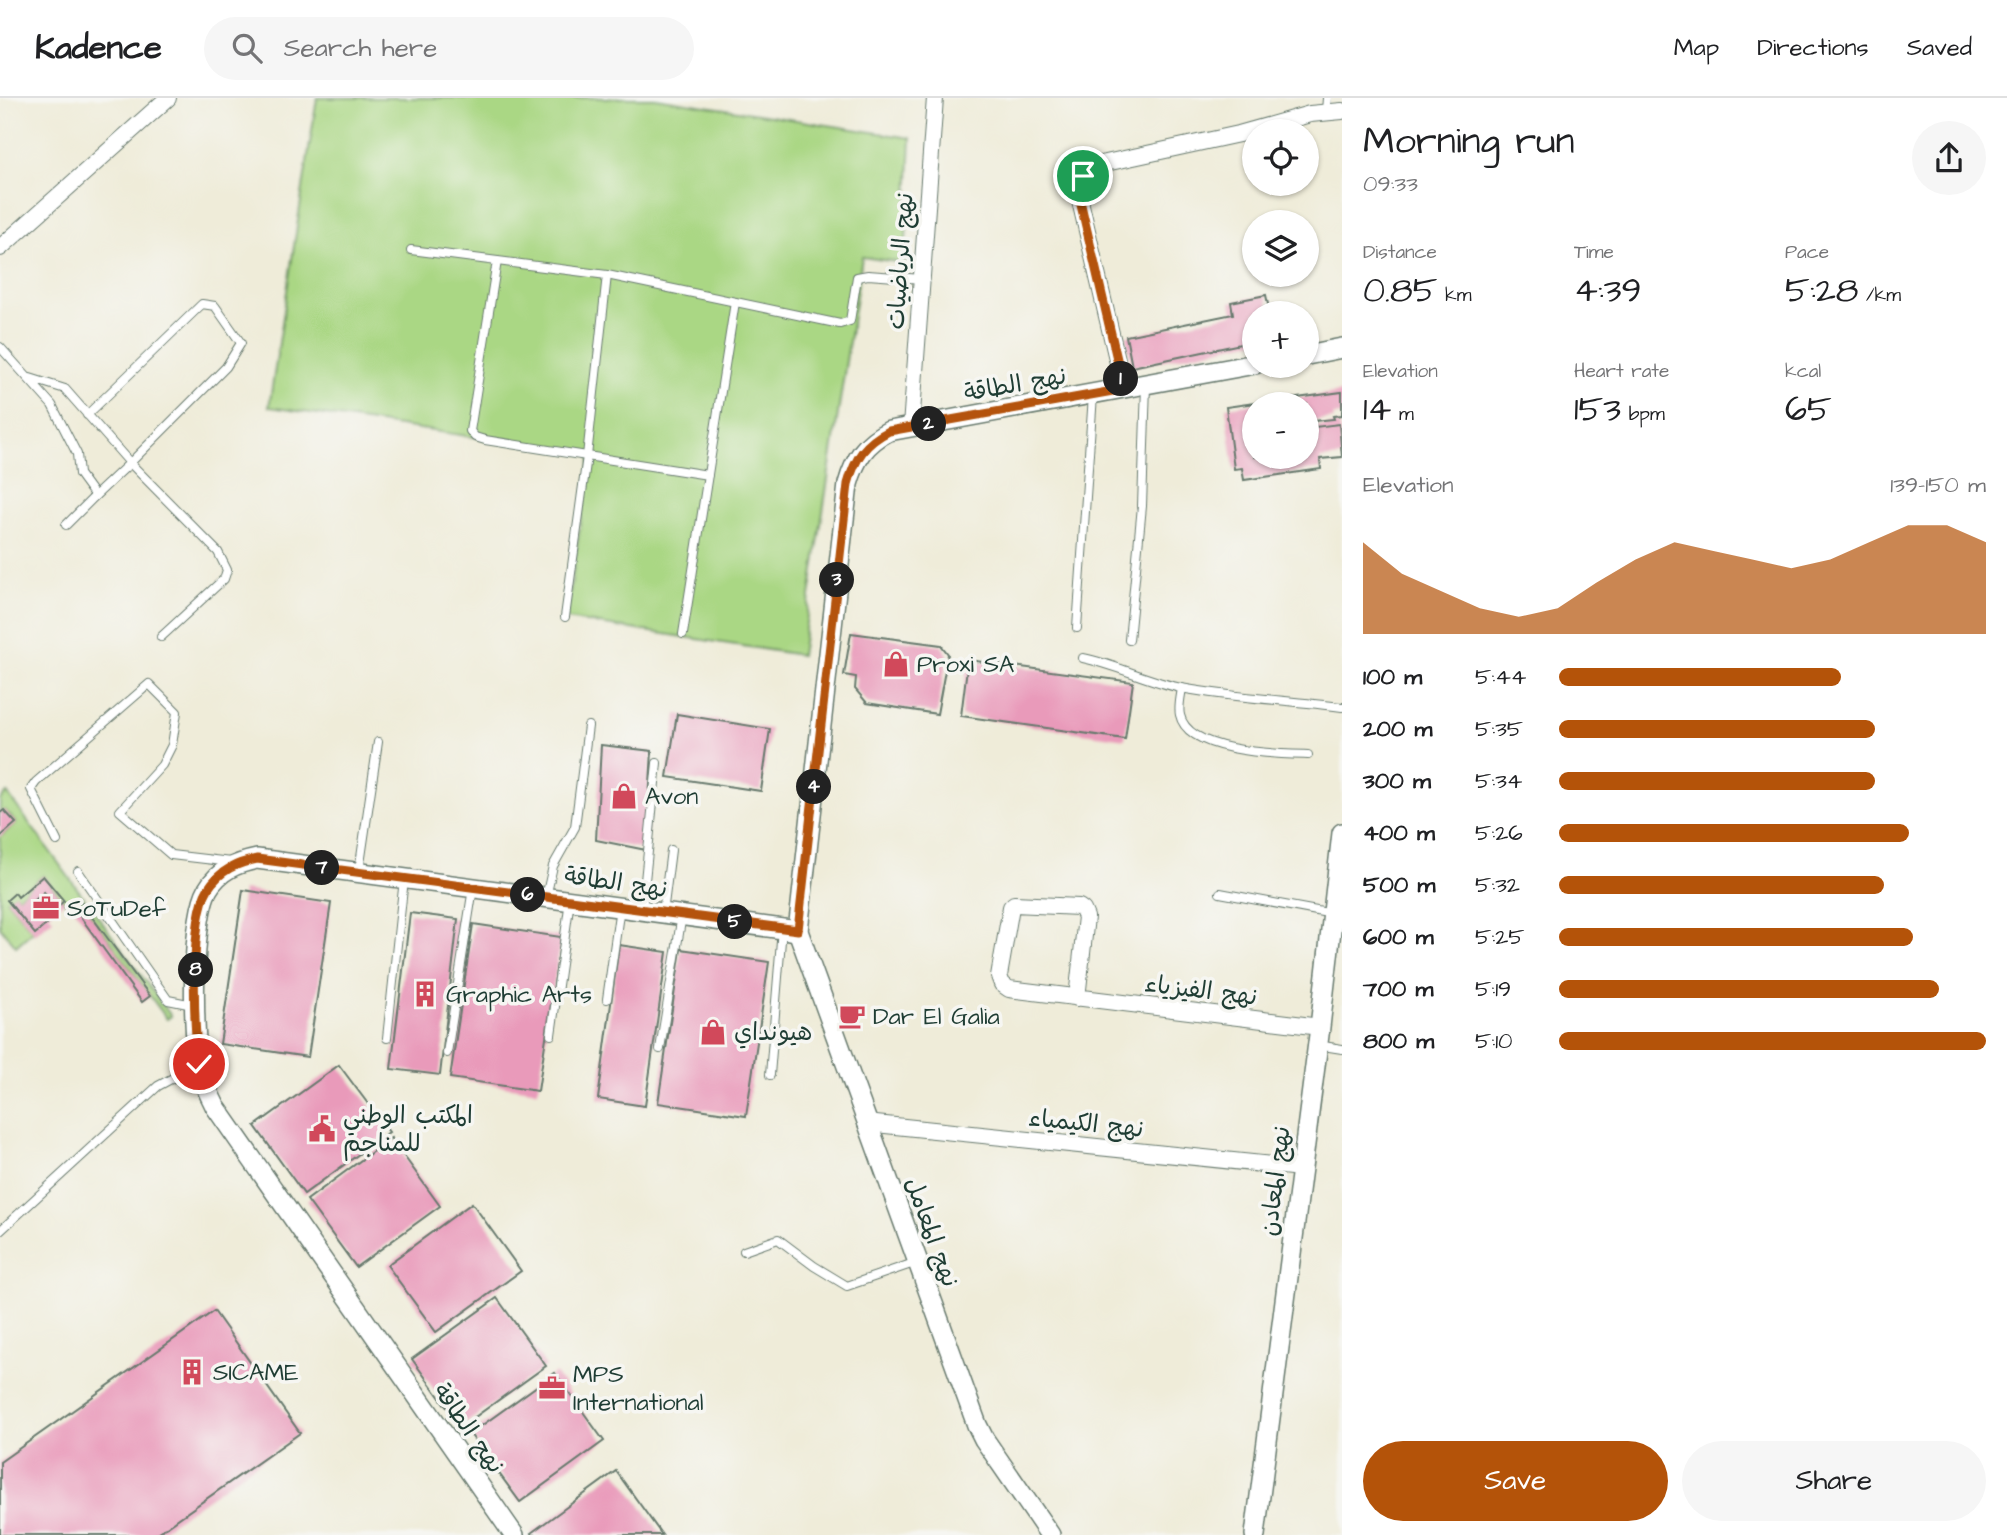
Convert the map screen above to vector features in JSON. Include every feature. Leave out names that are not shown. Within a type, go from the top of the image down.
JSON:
[{"type":"street","points":[[1,246],[168,98]]},
{"type":"street","name":"نهج الرياضيات","points":[[911,427],[935,98]]},
{"type":"street","points":[[1124,389],[1081,205],[1079,190],[1083,176],[1091,166],[1239,134],[1332,107]]},
{"type":"street","points":[[1319,353],[1342,348]]},
{"type":"street","name":"نهج الطاقة","points":[[514,1535],[215,1107],[201,1073],[196,1044],[196,929],[208,889],[221,873],[237,863],[257,859],[790,929],[848,484],[854,462],[864,448],[889,431],[1242,367]]},
{"type":"street","name":"نهج المعادن","points":[[1255,1535],[1319,1036],[1342,833]]},
{"type":"street","name":"نهج الفيزياء","points":[[1077,998],[1086,918],[1083,909],[1014,904],[1011,907],[999,976],[1002,984],[1009,989],[1319,1036]]},
{"type":"street","name":"نهج المعامل","points":[[790,929],[866,1123],[977,1425],[1050,1535]]},
{"type":"street","name":"نهج الكيمياء","points":[[866,1123],[1301,1168]]},
{"type":"lane","points":[[411,250],[607,275],[839,324],[850,321],[857,277],[868,275],[922,279]]},
{"type":"lane","points":[[497,261],[470,431],[475,437],[708,475]]},
{"type":"lane","points":[[565,617],[587,456],[607,275]]},
{"type":"lane","points":[[683,634],[735,302]]},
{"type":"lane","points":[[66,525],[226,367],[241,342],[215,306],[202,304],[87,415]]},
{"type":"lane","points":[[0,347],[52,405],[76,454],[79,474],[95,496]]},
{"type":"lane","points":[[30,378],[65,389],[130,463],[218,552],[227,570],[224,579],[161,637]]},
{"type":"lane","points":[[1129,640],[1142,506],[1146,385]]},
{"type":"lane","points":[[1077,628],[1093,395]]},
{"type":"lane","points":[[1083,658],[1109,663],[1146,679],[1182,688],[1342,706]]},
{"type":"lane","points":[[57,841],[31,789],[149,684],[177,712],[173,745],[162,765],[120,811],[171,855],[237,863]]},
{"type":"lane","points":[[1182,688],[1180,715],[1186,728],[1207,741],[1265,754],[1308,755]]},
{"type":"lane","points":[[545,897],[553,866],[575,827],[588,726]]},
{"type":"lane","points":[[359,873],[378,742]]},
{"type":"lane","points":[[642,910],[657,763]]},
{"type":"lane","points":[[660,1049],[672,914],[671,850]]},
{"type":"lane","points":[[78,872],[168,1000],[196,1005]]},
{"type":"lane","points":[[387,1038],[404,878]]},
{"type":"lane","points":[[447,1053],[474,888]]},
{"type":"lane","points":[[1220,893],[1333,914]]},
{"type":"lane","points":[[551,1035],[570,900]]},
{"type":"lane","points":[[607,999],[620,907]]},
{"type":"lane","points":[[770,1075],[790,929]]},
{"type":"lane","points":[[1319,1036],[1342,1049]]},
{"type":"lane","points":[[0,1231],[158,1086],[199,1064]]},
{"type":"lane","points":[[744,1251],[778,1239],[847,1286],[917,1262]]},
{"type":"green space","points":[[317,98],[655,98],[911,138],[905,263],[862,257],[801,655],[566,619],[591,454],[269,407]]},
{"type":"green space","points":[[7,793],[171,1016],[167,1019],[82,903],[74,908],[64,901],[43,876],[18,897],[15,894],[7,900],[33,931],[16,946],[0,927],[0,837],[16,823],[5,810],[0,813],[0,800]]},
{"type":"building","points":[[1266,295],[1267,301],[1242,301],[1242,344],[1132,367],[1126,336],[1233,314],[1231,302]]},
{"type":"building","points":[[1342,392],[1342,415],[1319,420],[1319,395]]},
{"type":"building","points":[[1242,405],[1242,468],[1234,469],[1226,407]]},
{"type":"building","points":[[1339,424],[1342,457],[1320,459],[1321,469],[1244,480],[1242,469],[1319,469],[1319,426]]},
{"type":"building","name":"Proxi SA","points":[[851,633],[941,645],[948,654],[937,714],[867,703],[855,689],[856,677],[844,675]]},
{"type":"building","points":[[968,660],[1133,682],[1125,739],[961,716]]},
{"type":"building","points":[[677,714],[770,729],[761,791],[667,777]]},
{"type":"building","name":"Avon","points":[[601,745],[652,751],[646,850],[596,840]]},
{"type":"building","points":[[4,810],[16,823],[0,837],[0,813]]},
{"type":"building","points":[[43,876],[64,901],[49,914],[53,919],[35,934],[7,900],[15,893],[18,897]],"holes":[[[44,892],[50,899],[41,907],[35,900]]]},
{"type":"building","points":[[243,890],[331,903],[308,1057],[220,1044]]},
{"type":"building","points":[[81,902],[150,996],[142,1002],[74,908]]},
{"type":"building","name":"Graphic Arts","points":[[410,913],[458,919],[440,1075],[391,1069]]},
{"type":"building","points":[[473,924],[561,937],[538,1091],[450,1078]]},
{"type":"building","points":[[619,945],[667,952],[645,1106],[598,1099]]},
{"type":"building","name":"هيونداي","points":[[681,949],[769,962],[746,1116],[658,1103]]},
{"type":"building","name":"المكتب الوطني للمناجم","points":[[339,1065],[389,1132],[304,1194],[255,1126]]},
{"type":"building","points":[[391,1138],[440,1206],[356,1267],[307,1200]]},
{"type":"building","points":[[472,1203],[521,1271],[436,1332],[387,1265]]},
{"type":"building","points":[[497,1298],[546,1366],[461,1427],[412,1359]]},
{"type":"building","name":"SICAME","points":[[214,1311],[300,1433],[155,1535],[0,1535],[0,1462]]},
{"type":"building","points":[[555,1373],[604,1441],[520,1502],[470,1434]]},
{"type":"building","points":[[616,1471],[662,1535],[531,1533]]},
{"type":"place","name":"Proxi SA","points":[[896,664]]},
{"type":"place","name":"Avon","points":[[624,796]]},
{"type":"place","name":"SoTuDef","points":[[46,908]]},
{"type":"place","name":"Graphic Arts","points":[[425,994]]},
{"type":"place","name":"Dar El Galia","points":[[852,1016]]},
{"type":"place","name":"هيونداي","points":[[713,1032]]},
{"type":"place","name":"المكتب الوطني للمناجم","points":[[322,1129]]},
{"type":"place","name":"SICAME","points":[[192,1372]]},
{"type":"place","name":"MPS International","points":[[552,1388]]},
{"type":"route","points":[[199,1064],[196,1044],[196,929],[208,889],[221,873],[237,863],[257,859],[798,930],[848,484],[854,462],[875,438],[889,431],[1124,389],[1081,205],[1079,190],[1083,176]]}]
